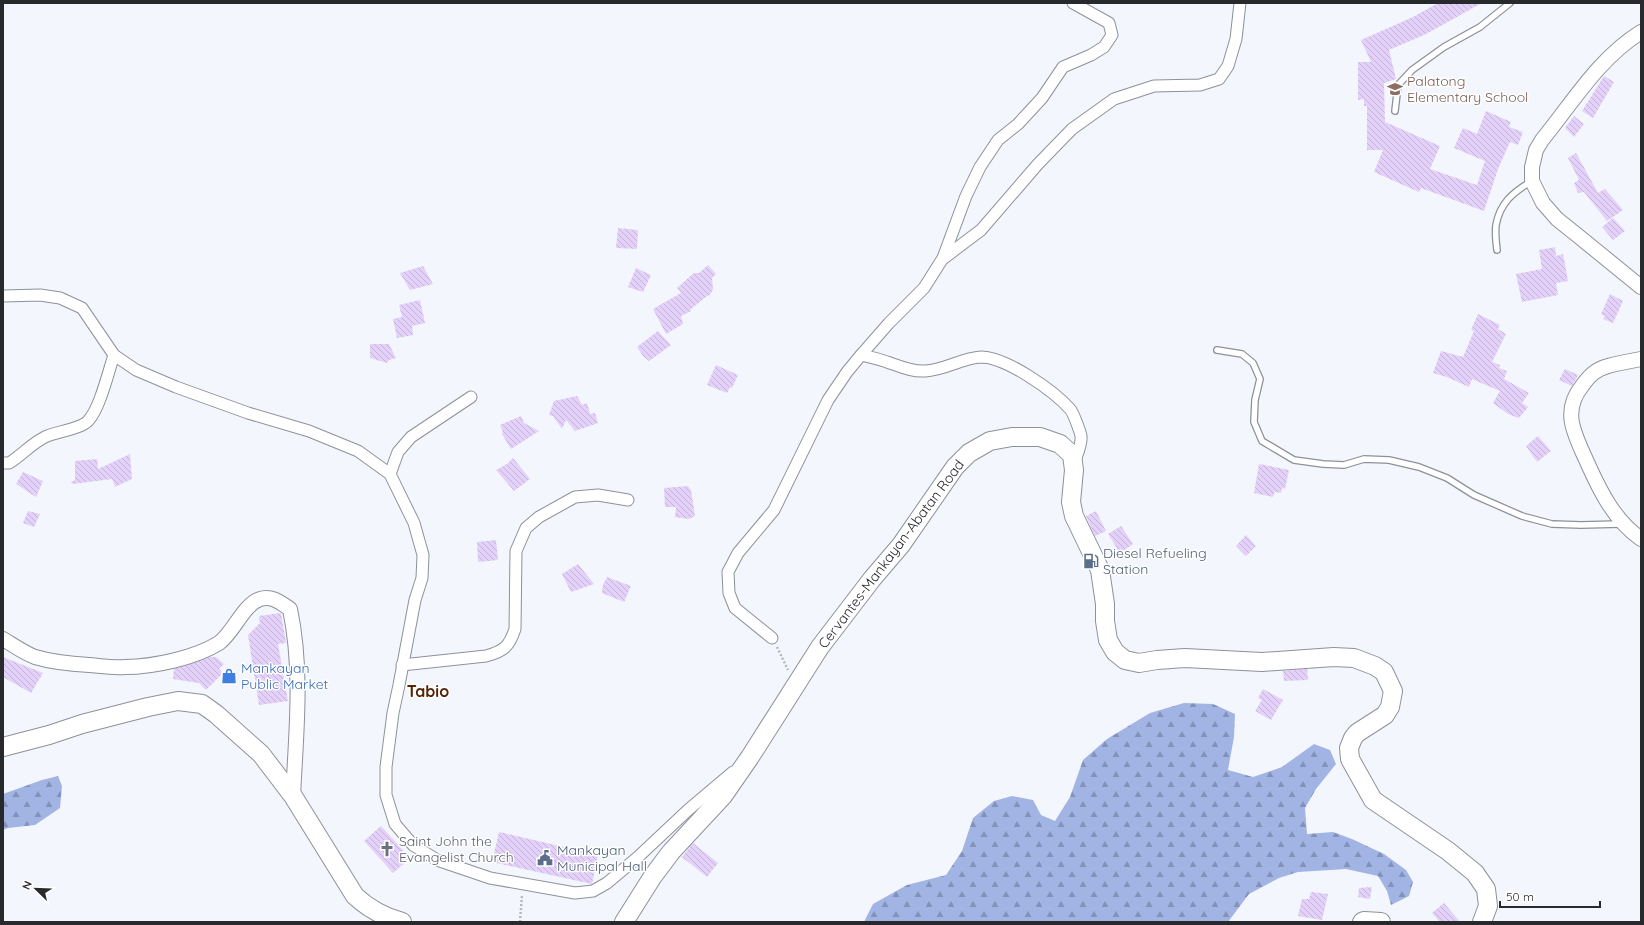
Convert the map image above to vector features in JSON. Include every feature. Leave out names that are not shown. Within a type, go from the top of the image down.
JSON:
[{"type":"main road","name":"Cervantes-Mankayan-Abatan Road","points":[[624,922],[653,876],[671,852],[723,796],[750,757],[820,647],[872,579],[901,545],[955,467],[969,453],[990,441],[997,439],[1040,437],[1060,444],[1072,455],[1074,463]]},
{"type":"main road","points":[[1074,463],[1071,492],[1074,516],[1100,570],[1108,640],[1114,652],[1125,660],[1139,663],[1185,658],[1262,662],[1334,656],[1354,658],[1375,666],[1384,672],[1393,691],[1390,707],[1385,715],[1357,733],[1353,738],[1349,748],[1350,759],[1373,800],[1448,851],[1475,873],[1486,889],[1488,906],[1482,922]]},
{"type":"main road","points":[[3,747],[148,707],[178,701],[202,704],[216,714],[261,754],[293,796],[355,896],[368,908],[392,920],[402,922]]},
{"type":"main road","points":[[1362,922],[1381,922]]},
{"type":"street","points":[[772,638],[735,608],[729,593],[728,572],[738,553],[774,510],[828,400],[846,372],[889,323],[924,288],[943,258],[966,196],[980,168],[998,140],[1018,124],[1042,98],[1063,67],[1104,47],[1112,35],[1109,23],[1073,3]]},
{"type":"street","points":[[943,258],[981,230],[1033,169],[1072,129],[1114,99],[1154,86],[1200,85],[1219,79],[1228,66],[1236,39],[1240,3]]},
{"type":"street","points":[[1641,32],[1616,51],[1600,66],[1542,140],[1536,150],[1532,167],[1532,181],[1543,203],[1558,219],[1641,286]]},
{"type":"street","points":[[3,296],[40,295],[60,298],[82,308],[114,355],[136,370],[248,414],[309,431],[358,451],[390,474],[414,523],[423,555],[422,578],[415,600],[393,713],[386,767],[386,795],[395,824],[413,845],[437,860],[490,878],[575,893],[593,891],[607,883],[638,857],[688,810],[750,757]]},
{"type":"street","points":[[3,463],[9,463],[46,437],[85,424],[89,420],[95,408],[114,355]]},
{"type":"street","points":[[861,355],[903,368],[925,371],[966,359],[983,357],[1007,364],[1032,378],[1049,390],[1071,410],[1081,435],[1081,443],[1074,463]]},
{"type":"street","points":[[1641,359],[1608,366],[1596,371],[1576,393],[1570,413],[1575,434],[1592,475],[1606,500],[1624,524],[1641,539]]},
{"type":"street","points":[[390,474],[398,452],[411,437],[471,397]]},
{"type":"street","points":[[402,666],[486,656],[499,652],[507,646],[515,629],[516,551],[526,528],[539,517],[575,497],[598,495],[628,500]]},
{"type":"street","points":[[3,639],[34,656],[52,661],[125,668],[146,666],[183,658],[219,643],[231,632],[248,607],[258,600],[267,598],[278,601],[290,609],[293,626],[298,686],[293,796]]},
{"type":"lane","points":[[1395,111],[1398,85],[1412,70],[1444,47],[1480,27],[1510,3]]},
{"type":"lane","points":[[1497,250],[1496,226],[1505,201],[1532,181]]},
{"type":"lane","points":[[1218,350],[1242,354],[1253,364],[1260,379],[1255,400],[1254,422],[1262,441],[1294,460],[1344,465],[1364,459],[1389,460],[1419,467],[1446,478],[1474,495],[1522,516],[1552,524],[1581,526],[1624,524]]},
{"type":"path","points":[[772,638],[795,685]]},
{"type":"path","points":[[520,922],[522,883]]},
{"type":"green space","points":[[1184,703],[1213,704],[1235,714],[1234,737],[1228,770],[1253,777],[1282,767],[1314,744],[1330,750],[1336,764],[1316,789],[1305,808],[1307,834],[1333,832],[1384,854],[1406,870],[1413,882],[1409,896],[1391,905],[1387,891],[1378,876],[1346,869],[1298,872],[1279,878],[1249,894],[1228,922],[864,922],[873,904],[907,885],[946,875],[962,851],[973,818],[994,801],[1012,796],[1033,800],[1041,815],[1055,821],[1070,797],[1083,760],[1107,739],[1150,713]]},
{"type":"green space","points":[[58,776],[62,786],[60,808],[35,825],[8,828],[3,830],[3,794]]},
{"type":"building","points":[[1438,3],[1482,3],[1426,34],[1389,50],[1396,79],[1384,83],[1385,122],[1440,146],[1430,169],[1477,185],[1485,161],[1454,148],[1463,128],[1477,134],[1486,111],[1511,122],[1509,127],[1523,132],[1518,145],[1510,142],[1498,169],[1484,211],[1421,188],[1419,192],[1374,172],[1383,150],[1367,150],[1367,106],[1364,106],[1364,99],[1358,100],[1358,62],[1371,62],[1361,40],[1413,17]]},
{"type":"building","points":[[1604,76],[1614,82],[1593,118],[1582,111]]},
{"type":"building","points":[[1574,116],[1584,124],[1574,137],[1565,128]]},
{"type":"building","points":[[1576,153],[1598,193],[1605,189],[1623,210],[1607,221],[1584,192],[1578,193],[1574,183],[1579,180],[1568,158]]},
{"type":"building","points":[[1613,218],[1625,231],[1613,240],[1602,227]]},
{"type":"building","points":[[618,228],[638,230],[637,249],[616,248]]},
{"type":"building","points":[[1555,247],[1556,256],[1563,254],[1568,281],[1556,283],[1558,295],[1522,302],[1516,274],[1542,269],[1539,250]]},
{"type":"building","points":[[708,265],[716,274],[712,278],[713,289],[710,295],[690,310],[691,311],[681,316],[683,324],[666,334],[653,309],[681,293],[677,288],[694,273],[699,273]]},
{"type":"building","points":[[423,266],[433,284],[410,290],[400,273]]},
{"type":"building","points":[[636,268],[651,275],[643,292],[628,287]]},
{"type":"building","points":[[1610,294],[1623,301],[1613,323],[1603,319],[1605,316],[1601,314]]},
{"type":"building","points":[[420,300],[425,323],[412,326],[413,335],[397,338],[393,319],[402,317],[399,305]]},
{"type":"building","points":[[1478,314],[1500,325],[1498,329],[1506,334],[1492,362],[1500,365],[1499,368],[1507,371],[1504,379],[1529,393],[1522,403],[1528,407],[1519,418],[1508,414],[1493,403],[1500,391],[1472,379],[1469,387],[1447,377],[1433,373],[1441,351],[1463,357],[1474,331],[1471,330]]},
{"type":"building","points":[[658,331],[671,345],[649,361],[643,356],[637,347]]},
{"type":"building","points":[[370,344],[389,344],[396,358],[389,360],[387,363],[370,358]]},
{"type":"building","points":[[716,365],[738,375],[732,388],[730,387],[727,393],[707,385]]},
{"type":"building","points":[[1565,369],[1578,375],[1572,386],[1559,380]]},
{"type":"building","points":[[577,396],[582,405],[587,403],[590,414],[595,413],[598,423],[575,431],[566,420],[562,429],[553,416],[549,415],[554,401]]},
{"type":"building","points":[[521,416],[524,423],[539,431],[511,449],[502,434],[503,432],[500,425]]},
{"type":"building","points":[[1538,436],[1551,451],[1537,462],[1526,446]]},
{"type":"building","points":[[130,454],[132,479],[115,487],[112,479],[72,484],[71,482],[75,480],[75,461],[97,459],[98,469]]},
{"type":"building","points":[[513,458],[530,479],[514,491],[496,470],[507,464]]},
{"type":"building","points":[[1259,464],[1289,470],[1285,489],[1282,488],[1281,493],[1275,492],[1273,497],[1254,493]]},
{"type":"building","points":[[23,472],[43,481],[36,497],[16,484]]},
{"type":"building","points":[[688,486],[691,490],[695,516],[689,519],[675,517],[676,507],[665,507],[664,488]]},
{"type":"building","points":[[28,511],[40,514],[34,527],[23,523]]},
{"type":"building","points":[[1096,511],[1106,531],[1095,536],[1086,516]]},
{"type":"building","points":[[1121,526],[1133,544],[1120,553],[1108,534]]},
{"type":"building","points":[[1246,535],[1256,546],[1246,556],[1236,546]]},
{"type":"building","points":[[496,540],[498,560],[478,562],[477,542]]},
{"type":"building","points":[[578,564],[594,584],[571,592],[562,574]]},
{"type":"building","points":[[607,577],[631,586],[624,602],[602,593],[603,585]]},
{"type":"building","points":[[281,613],[286,643],[278,644],[288,701],[259,705],[248,635],[260,623],[259,616]]},
{"type":"building","points":[[3,657],[43,673],[31,693],[3,677]]},
{"type":"building","points":[[210,657],[216,657],[224,664],[219,669],[223,673],[206,690],[199,683],[173,679],[174,669]]},
{"type":"building","points":[[1307,669],[1308,680],[1284,681],[1283,671]]},
{"type":"building","points":[[1263,689],[1283,700],[1271,720],[1255,711],[1262,700],[1258,698]]},
{"type":"building","name":"Saint John the Evangelist Church","points":[[381,826],[410,858],[393,873],[364,841]]},
{"type":"building","name":"Mankayan Municipal Hall","points":[[499,832],[598,855],[592,884],[492,862]]},
{"type":"building","points":[[693,843],[718,863],[707,877],[682,857]]},
{"type":"building","points":[[1372,887],[1370,899],[1358,897],[1359,888]]},
{"type":"building","points":[[1311,892],[1328,894],[1322,920],[1298,916],[1302,899],[1309,899]]},
{"type":"building","points":[[1444,903],[1460,922],[1440,922],[1432,913]]},
{"type":"place","name":"Palatong Elementary School","points":[[1395,89]]},
{"type":"place","name":"Diesel Refueling Station","points":[[1091,561]]},
{"type":"place","name":"Mankayan Public Market","points":[[229,676]]},
{"type":"place","name":"Saint John the Evangelist Church","points":[[387,849]]},
{"type":"place","name":"Mankayan Municipal Hall","points":[[545,858]]},
{"type":"district","name":"Tabio","points":[[428,691]]}]
